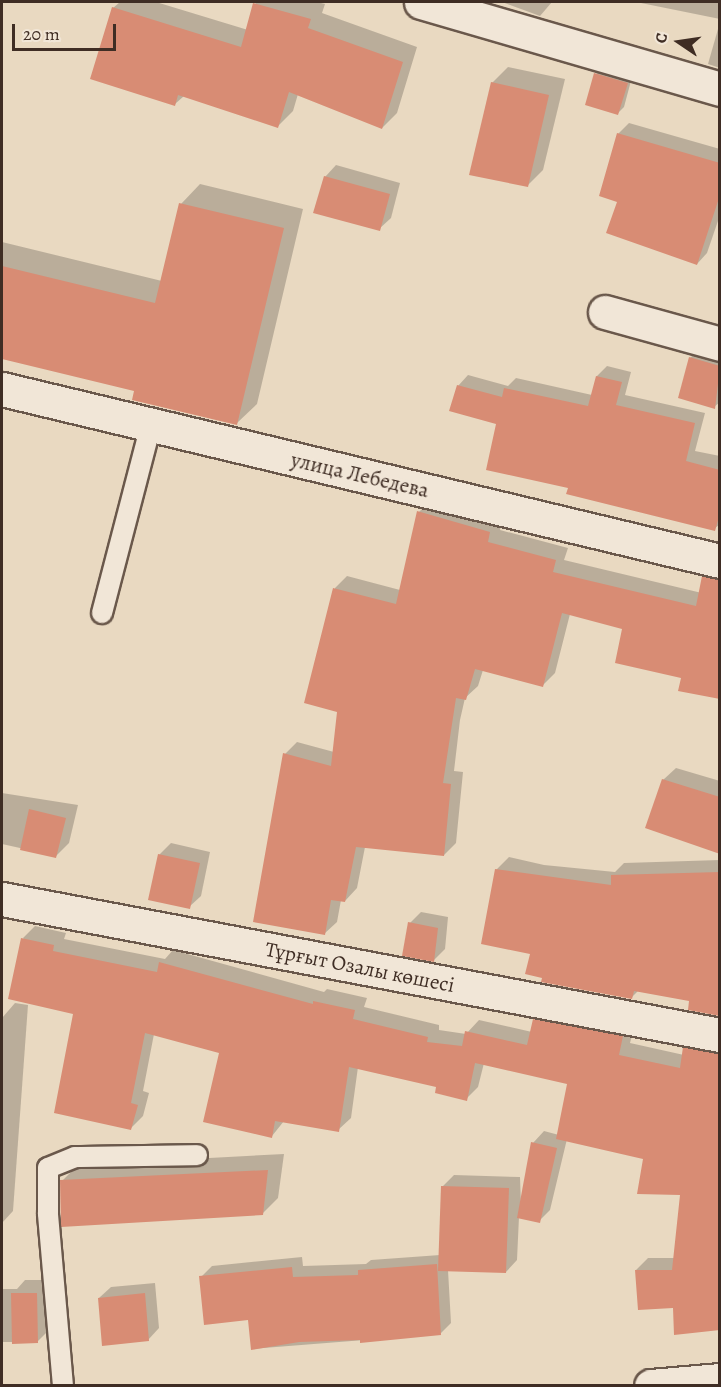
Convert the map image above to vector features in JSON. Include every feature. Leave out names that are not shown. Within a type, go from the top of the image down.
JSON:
[{"type":"street","points":[[421,2],[720,89]]},
{"type":"street","points":[[605,312],[720,344]]},
{"type":"street","name":"улица Лебедева","points":[[2,389],[720,561]]},
{"type":"street","name":"Тұрғыт Озалы көшесі","points":[[2,899],[720,1035]]},
{"type":"street","points":[[651,1386],[720,1380]]},
{"type":"lane","points":[[102,613],[151,425]]},
{"type":"lane","points":[[63,1386],[48,1214],[48,1168],[75,1157],[197,1155]]},
{"type":"building","points":[[253,3],[311,19],[308,28],[403,62],[382,129],[289,92],[278,128],[178,95],[175,106],[90,79],[112,7],[241,47]]},
{"type":"building","points":[[594,73],[628,83],[618,115],[585,105]]},
{"type":"building","points":[[491,82],[549,95],[528,187],[469,175]]},
{"type":"building","points":[[617,133],[720,163],[720,195],[697,265],[606,233],[617,202],[599,196]]},
{"type":"building","points":[[324,176],[390,194],[380,231],[313,213]]},
{"type":"building","points":[[179,203],[284,228],[237,425],[132,400],[134,391],[2,359],[2,266],[155,303]]},
{"type":"building","points":[[689,357],[720,366],[715,409],[678,398]]},
{"type":"building","points":[[596,376],[622,382],[616,405],[695,423],[686,461],[720,470],[720,513],[715,531],[566,494],[568,488],[486,470],[496,424],[449,411],[457,385],[502,397],[504,388],[588,406]]},
{"type":"building","points":[[417,511],[490,532],[488,542],[556,560],[553,572],[696,606],[702,576],[720,579],[720,699],[678,691],[681,678],[615,663],[622,629],[562,613],[543,687],[475,669],[466,700],[456,698],[443,783],[451,784],[444,856],[356,847],[345,902],[331,900],[325,935],[253,922],[283,753],[331,766],[337,712],[304,703],[333,588],[396,604]]},
{"type":"building","points":[[662,779],[720,797],[720,854],[645,828]]},
{"type":"building","points":[[29,809],[66,818],[56,858],[20,850]]},
{"type":"building","points":[[158,854],[200,863],[190,909],[148,900]]},
{"type":"building","points":[[495,869],[611,885],[611,875],[720,872],[720,1016],[688,1010],[689,1001],[634,991],[632,999],[541,982],[542,978],[525,974],[530,954],[481,944]]},
{"type":"building","points":[[408,922],[438,928],[434,962],[402,956]]},
{"type":"building","points":[[21,938],[54,945],[53,951],[157,972],[159,962],[313,1004],[313,1001],[355,1010],[353,1019],[428,1037],[427,1042],[462,1046],[465,1031],[527,1045],[533,1019],[623,1036],[619,1055],[680,1068],[683,1047],[720,1053],[720,1330],[674,1335],[673,1308],[638,1310],[635,1270],[672,1270],[680,1195],[637,1194],[643,1159],[556,1139],[567,1084],[475,1063],[467,1101],[435,1093],[436,1087],[349,1067],[339,1132],[275,1121],[272,1138],[203,1122],[219,1053],[145,1033],[131,1103],[138,1105],[131,1130],[54,1113],[73,1014],[8,999]]},
{"type":"building","points":[[531,1142],[557,1148],[540,1223],[517,1218]]},
{"type":"building","points":[[268,1170],[263,1215],[61,1227],[60,1180]]},
{"type":"building","points":[[441,1186],[509,1188],[506,1273],[438,1271]]},
{"type":"building","points":[[437,1264],[441,1335],[360,1343],[360,1340],[299,1342],[251,1350],[248,1320],[204,1325],[199,1276],[292,1267],[293,1277],[358,1275],[358,1270]]},
{"type":"building","points":[[11,1293],[37,1293],[38,1343],[12,1344]]},
{"type":"building","points":[[145,1293],[149,1341],[102,1346],[98,1298]]}]
